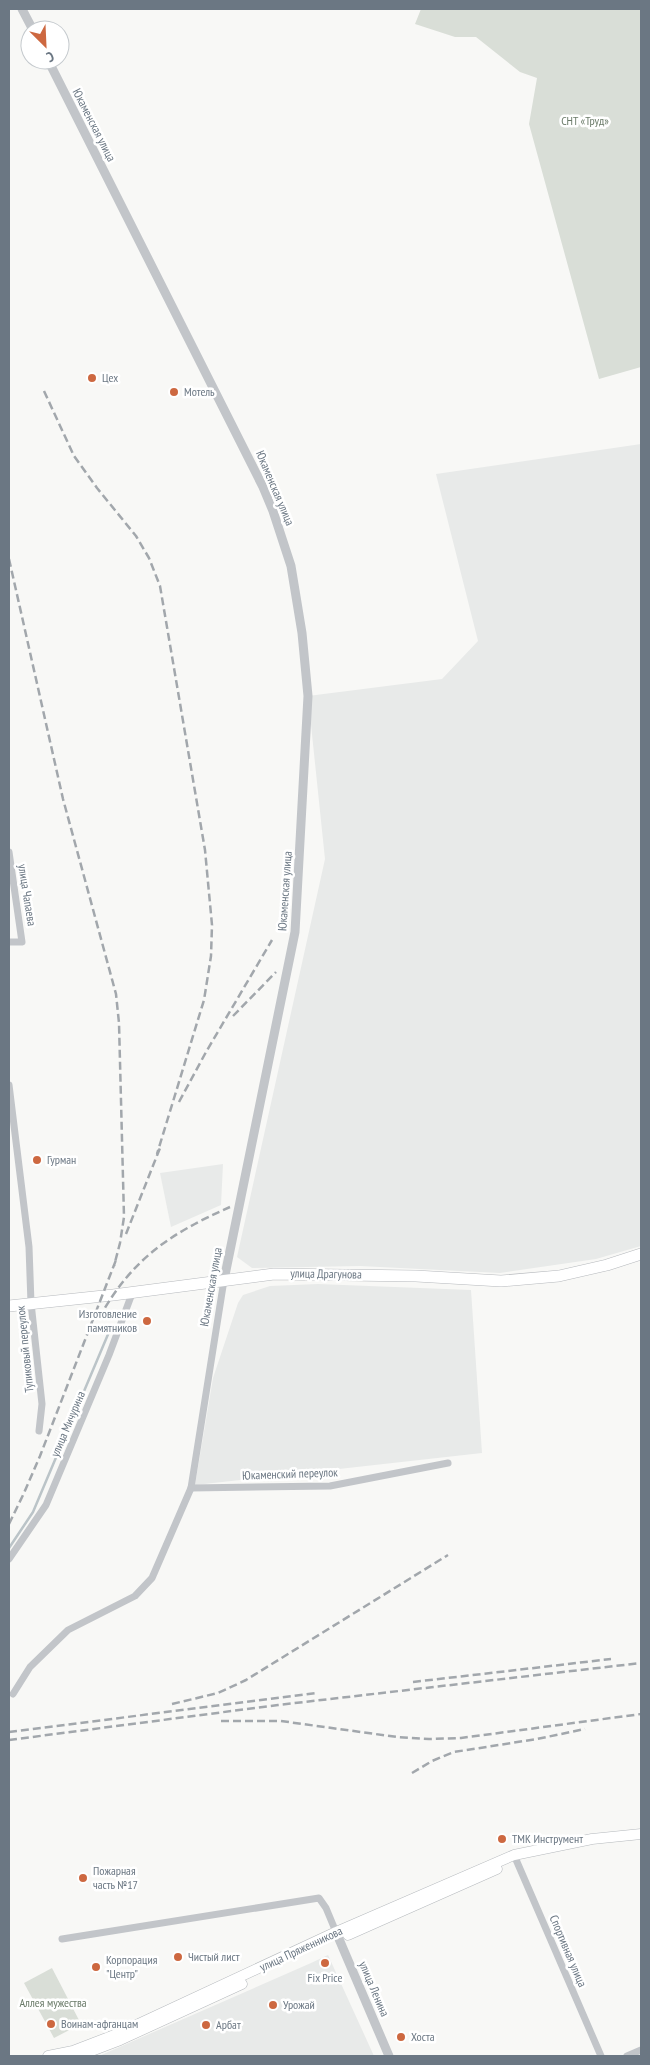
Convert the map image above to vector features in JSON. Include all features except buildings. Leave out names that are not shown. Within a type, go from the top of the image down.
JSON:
[{"type":"main road","name":"улица Драгунова","points":[[9,1306],[113,1295],[274,1274],[416,1276],[501,1281],[558,1276],[607,1265],[641,1254]]},
{"type":"main road","name":"улица Пряженникова","points":[[48,2056],[73,2051],[112,2036],[515,1858],[556,1846],[592,1839],[641,1834]]},
{"type":"main road","name":"улица Пряженникова","points":[[78,2056],[133,2034],[337,1936]]},
{"type":"street","name":"Юкаменская улица","points":[[13,1694],[30,1667],[68,1630],[135,1596],[152,1578],[191,1488],[224,1280],[297,916],[308,696],[302,632],[291,566],[273,511],[53,70]]},
{"type":"street","name":"улица Чапаева","points":[[9,852],[22,942],[9,942]]},
{"type":"street","name":"Тупиковый переулок","points":[[9,1085],[29,1247],[32,1303],[42,1404],[39,1431]]},
{"type":"street","name":"улица Мичурина","points":[[9,1559],[46,1505],[109,1355],[133,1291]]},
{"type":"street","name":"Юкаменский переулок","points":[[191,1488],[330,1486],[448,1464]]},
{"type":"street","name":"Спортивная улица","points":[[515,1858],[601,2056]]},
{"type":"street","points":[[62,1939],[319,1898],[326,1908],[337,1936]]},
{"type":"street","name":"улица Ленина","points":[[337,1936],[389,2056]]},
{"type":"street","points":[[627,2056],[641,2050]]},
{"type":"shaded area","points":[[641,444],[641,1246],[596,1259],[500,1273],[360,1266],[252,1268],[237,1257],[325,859],[308,696],[442,679],[478,641],[436,474]]},
{"type":"shaded area","points":[[223,1164],[221,1205],[171,1227],[160,1173]]},
{"type":"shaded area","points":[[318,1284],[471,1290],[482,1453],[195,1485],[213,1378],[238,1303],[243,1295],[270,1286]]},
{"type":"shaded area","points":[[328,1955],[374,2056],[99,2056],[311,1963]]},
{"type":"green space","name":"СНТ «Труд»","points":[[421,9],[641,9],[641,367],[599,379],[529,124],[537,78],[520,72],[476,37],[455,37],[415,24]]},
{"type":"green space","name":"Аллея мужества","points":[[52,1968],[81,2024],[54,2038],[24,1983]]},
{"type":"waterway","points":[[9,1548],[33,1512],[109,1332]]},
{"type":"railway","points":[[44,391],[74,456],[136,536],[149,558],[160,586],[205,850],[212,925],[211,956],[204,1000],[157,1154]]},
{"type":"railway","points":[[9,559],[63,799],[116,994],[119,1023],[124,1217],[114,1266]]},
{"type":"railway","points":[[179,1102],[272,940]]},
{"type":"railway","points":[[233,1016],[276,972]]},
{"type":"railway","points":[[126,1234],[160,1148]]},
{"type":"railway","points":[[99,1318],[125,1280],[154,1250],[188,1227],[230,1207]]},
{"type":"railway","points":[[9,1524],[40,1456],[116,1260]]},
{"type":"railway","points":[[172,1704],[218,1693],[246,1680],[448,1555]]},
{"type":"railway","points":[[413,1682],[611,1659]]},
{"type":"railway","points":[[9,1740],[278,1705],[641,1663]]},
{"type":"railway","points":[[9,1732],[316,1693]]},
{"type":"railway","points":[[221,1721],[281,1721],[397,1737],[429,1739],[461,1738],[641,1714]]},
{"type":"railway","points":[[412,1773],[432,1761],[454,1752],[537,1739],[585,1729]]},
{"type":"place","name":"Цех","points":[[92,378]]},
{"type":"place","name":"Мотель","points":[[174,392]]},
{"type":"place","name":"Гурман","points":[[37,1160]]},
{"type":"place","name":"Изготовление памятников","points":[[147,1321]]},
{"type":"place","name":"ТМК Инструмент","points":[[502,1839]]},
{"type":"place","name":"Пожарная часть №17","points":[[83,1878]]},
{"type":"place","name":"Чистый лист","points":[[178,1957]]},
{"type":"place","name":"Fix Price","points":[[325,1963]]},
{"type":"place","name":"Корпорация \"Центр\"","points":[[96,1967]]},
{"type":"place","name":"Урожай","points":[[273,2005]]},
{"type":"place","name":"Воинам-афганцам","points":[[51,2024]]},
{"type":"place","name":"Арбат","points":[[206,2025]]},
{"type":"place","name":"Хоста","points":[[401,2037]]}]
